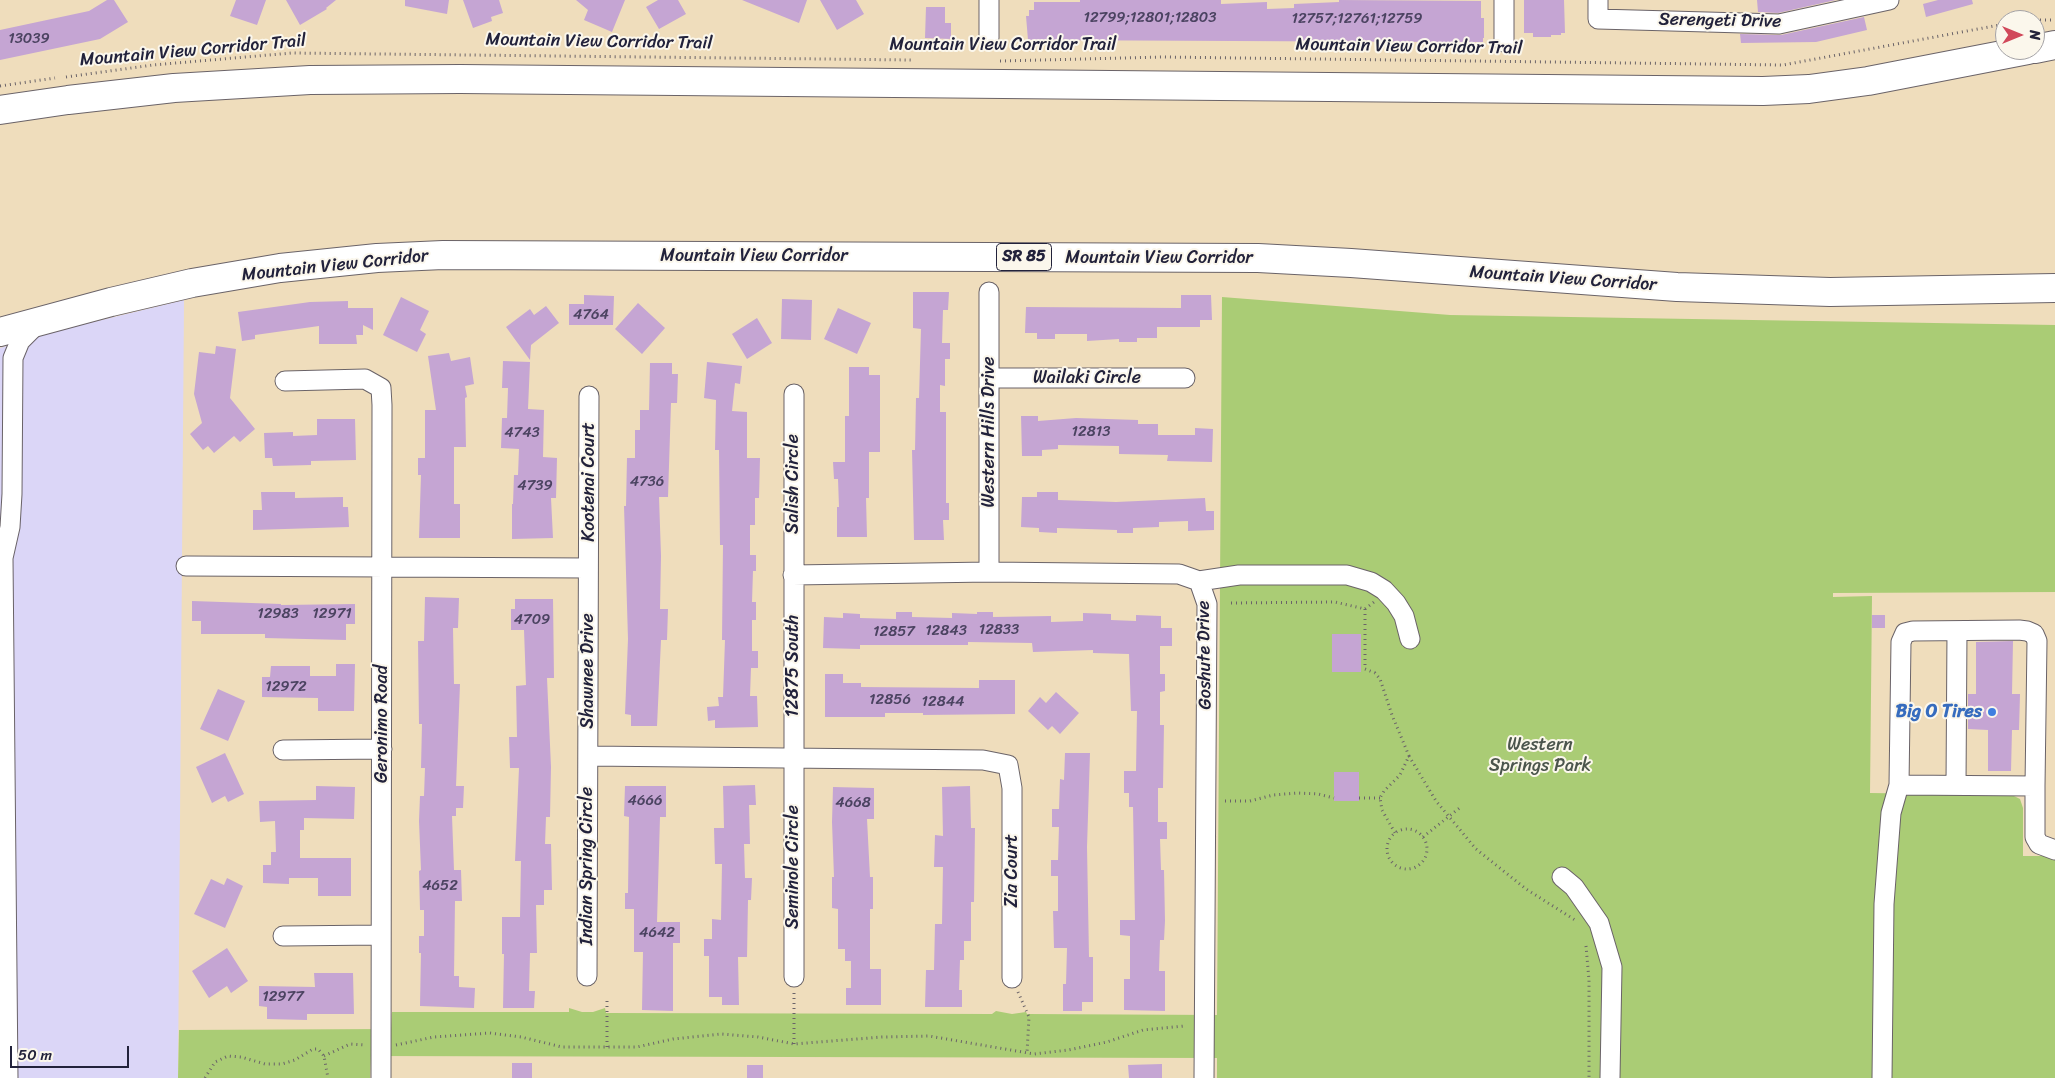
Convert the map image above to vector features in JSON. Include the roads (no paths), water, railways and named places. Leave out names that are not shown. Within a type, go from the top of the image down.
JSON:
[{"type":"highway","points":[[0,110],[174,88],[320,80],[480,79],[1772,91],[1809,89],[1868,81],[1995,56]]},
{"type":"highway","name":"Mountain View Corridor","points":[[0,332],[40,320],[192,283],[280,268],[376,258],[443,256],[1258,258],[1686,287],[1830,292],[2055,288]]},
{"type":"street","points":[[989,0],[989,38]]},
{"type":"street","points":[[1504,0],[1504,42]]},
{"type":"street","name":"Serengeti Drive","points":[[1598,0],[1598,19],[1779,24],[1879,1]]},
{"type":"street","name":"Western Hills Drive","points":[[989,292],[989,572]]},
{"type":"street","points":[[8,1078],[3,827],[1,555],[10,527],[13,358],[26,333],[40,320]]},
{"type":"street","name":"Wailaki Circle","points":[[989,378],[1185,378]]},
{"type":"street","name":"Geronimo Road","points":[[285,381],[365,379],[381,388],[381,1078]]},
{"type":"street","name":"Salish Circle","points":[[793,574],[794,394]]},
{"type":"street","name":"Kootenai Court","points":[[588,568],[589,396]]},
{"type":"street","points":[[186,566],[588,568]]},
{"type":"street","name":"Shawnee Drive","points":[[588,568],[588,756]]},
{"type":"street","name":"Goshute Drive","points":[[793,574],[989,572],[1179,574],[1199,580],[1207,604],[1204,1078]]},
{"type":"street","name":"12875 South","points":[[793,574],[793,757]]},
{"type":"street","points":[[1199,580],[1238,575],[1347,574],[1371,582],[1384,590],[1396,603],[1404,616],[1410,639]]},
{"type":"street","points":[[1882,1078],[1884,904],[1891,813],[1899,785],[1902,637],[1905,633],[1913,631],[2027,631],[2036,637],[2035,837],[2039,844],[2053,847]]},
{"type":"street","points":[[1956,785],[1957,631]]},
{"type":"street","points":[[283,750],[382,749]]},
{"type":"street","points":[[588,756],[793,757]]},
{"type":"street","name":"Indian Spring Circle","points":[[587,976],[588,756]]},
{"type":"street","name":"Zia Court","points":[[793,757],[983,760],[1008,765],[1012,788],[1012,978]]},
{"type":"street","name":"Seminole Circle","points":[[793,757],[794,977]]},
{"type":"street","points":[[1899,785],[2035,786]]},
{"type":"street","points":[[1562,877],[1574,887],[1599,923],[1612,967],[1610,1078]]},
{"type":"street","points":[[283,936],[381,935]]},
{"type":"place","name":"Big O Tires","points":[[1992,712]]},
{"type":"park label","name":"Western Springs Park","points":[[1540,755]]}]
